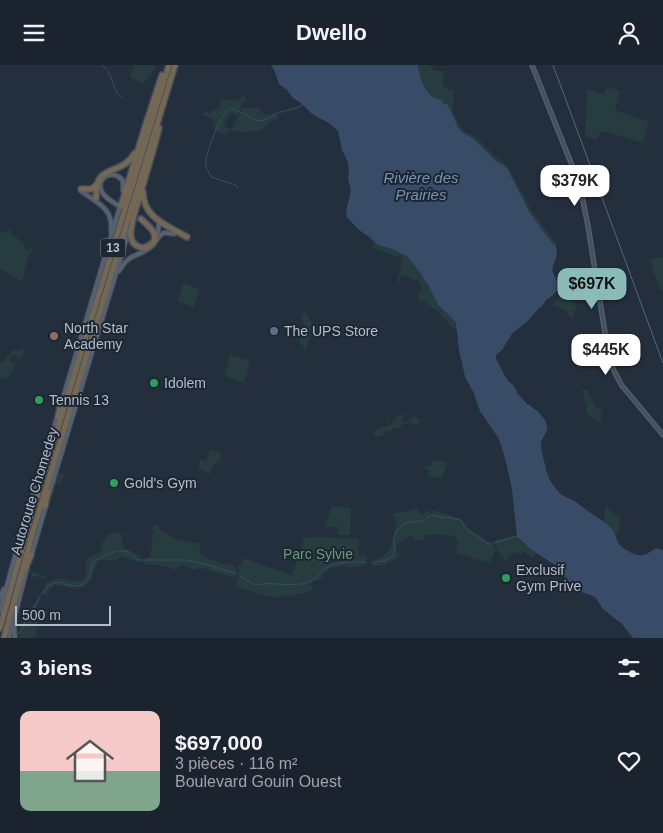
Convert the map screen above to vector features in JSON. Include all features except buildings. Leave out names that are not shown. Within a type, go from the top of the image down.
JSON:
[{"type":"highway","points":[[119,205],[167,65]]},
{"type":"highway","name":"Autoroute Chomedey","points":[[0,628],[25,537],[167,65]]},
{"type":"highway","name":"Autoroute Chomedey","points":[[4,638],[15,606],[52,470],[174,65]]},
{"type":"highway","points":[[141,219],[152,229],[154,235],[152,243],[144,247],[137,246],[132,240],[133,219],[155,144],[168,88]]},
{"type":"highway","points":[[81,190],[92,189],[100,178],[129,161],[140,141]]},
{"type":"highway","points":[[96,198],[98,182]]},
{"type":"highway","points":[[143,185],[144,202],[150,214],[158,221],[187,237]]},
{"type":"highway","points":[[50,455],[61,403]]},
{"type":"highway","points":[[46,507],[52,470]]},
{"type":"highway","points":[[15,606],[31,555]]},
{"type":"main road","points":[[532,65],[572,165],[581,193],[588,223],[608,354],[612,368],[662,436]]},
{"type":"main road","points":[[0,611],[124,189],[123,181],[117,175],[106,176],[102,181],[101,189],[105,196],[119,205]]},
{"type":"main road","points":[[81,190],[102,205],[109,214],[112,227],[106,253]]},
{"type":"main road","points":[[31,555],[133,219]]},
{"type":"main road","points":[[156,241],[159,224]]},
{"type":"main road","points":[[115,277],[127,259],[151,247],[163,233],[174,234]]},
{"type":"main road","points":[[628,400],[630,398],[633,399]]},
{"type":"main road","points":[[640,407],[645,405]]},
{"type":"main road","points":[[644,419],[648,417]]},
{"type":"main road","points":[[656,427],[661,426]]},
{"type":"main road","points":[[0,597],[10,575]]},
{"type":"main road","points":[[9,638],[15,606]]},
{"type":"main road","points":[[15,606],[15,638]]},
{"type":"green space","points":[[134,65],[155,65],[153,71],[142,83],[130,77]]},
{"type":"green space","points":[[418,65],[430,65],[435,71],[444,71],[443,87],[448,87],[448,90],[454,90],[453,112],[460,126],[466,132],[475,136],[507,165],[532,211],[557,244],[556,246],[530,213],[507,168],[496,161],[475,140],[462,132],[448,105],[428,92],[420,76]]},
{"type":"green space","points":[[607,87],[620,91],[615,110],[649,122],[643,143],[603,131],[600,132],[597,139],[585,136],[587,89],[604,94]]},
{"type":"green space","points":[[244,95],[246,99],[237,115],[230,113],[224,126],[231,130],[224,135],[214,131],[215,124],[211,118],[202,116],[204,111],[210,114],[211,111],[220,107],[221,100],[237,101]]},
{"type":"green space","points":[[242,108],[258,108],[265,115],[276,112],[279,117],[259,131],[231,131]]},
{"type":"green space","points":[[10,228],[12,229],[10,234],[16,237],[27,250],[32,248],[33,252],[29,254],[22,281],[0,268],[0,230],[7,233]]},
{"type":"green space","points":[[375,242],[382,247],[406,256],[412,262],[429,286],[438,305],[455,321],[457,332],[429,305],[425,312],[428,303],[418,300],[419,293],[423,291],[419,281],[401,275],[399,283],[397,282],[403,259],[372,248]]},
{"type":"green space","points":[[658,257],[663,258],[663,291],[660,290],[650,260]]},
{"type":"green space","points":[[183,283],[200,289],[194,307],[178,301]]},
{"type":"green space","points":[[562,293],[573,298],[577,310],[574,311],[573,319],[564,309],[552,305]]},
{"type":"green space","points":[[304,312],[313,324],[306,350],[299,342],[306,327],[301,320]]},
{"type":"green space","points":[[21,348],[26,351],[20,359],[14,355],[11,356],[10,361],[16,365],[7,379],[1,377],[0,380],[0,363],[6,360],[5,358],[11,354],[12,350],[20,351]]},
{"type":"green space","points":[[230,355],[247,360],[250,363],[244,383],[224,376]]},
{"type":"green space","points":[[583,390],[588,390],[589,397],[594,397],[591,401],[596,409],[602,409],[601,423],[586,413],[587,404],[584,401]]},
{"type":"green space","points":[[405,413],[401,422],[408,421],[415,416],[420,420],[417,426],[409,423],[401,425],[401,428],[392,428],[394,434],[389,430],[383,433],[384,435],[375,437],[373,431],[389,425],[387,418],[391,424],[395,418]]},
{"type":"green space","points":[[210,450],[222,453],[220,460],[213,466],[210,473],[198,469],[200,459],[206,461]]},
{"type":"green space","points":[[433,460],[439,462],[441,460],[447,463],[442,479],[428,475],[429,470],[424,468],[425,465],[430,467]]},
{"type":"green space","points":[[61,473],[66,476],[63,477],[61,484],[56,484],[31,568],[31,571],[47,577],[32,576],[30,572],[38,536],[56,477]]},
{"type":"green space","points":[[332,506],[351,508],[350,535],[338,535],[337,527],[325,527]]},
{"type":"green space","points":[[419,507],[418,513],[424,515],[425,511],[432,513],[433,510],[460,519],[468,528],[491,542],[496,551],[490,563],[455,553],[458,542],[454,536],[439,534],[426,535],[424,539],[415,541],[412,536],[404,539],[398,544],[396,549],[400,557],[385,565],[373,567],[373,560],[380,558],[392,545],[396,521],[391,514]]},
{"type":"green space","points":[[606,507],[620,518],[619,532],[615,535],[611,527],[604,522]]},
{"type":"green space","points":[[157,524],[161,531],[165,531],[171,537],[187,542],[201,543],[199,551],[203,557],[234,565],[237,571],[235,578],[202,568],[191,570],[185,565],[174,569],[144,564],[145,557],[149,558],[153,542],[150,536],[155,533],[151,528]]},
{"type":"green space","points":[[118,532],[121,534],[124,549],[141,556],[140,563],[121,556],[117,560],[100,560],[86,585],[71,588],[55,585],[47,595],[41,594],[46,583],[55,579],[82,580],[86,576],[88,557],[100,551],[102,543],[109,534]]},
{"type":"green space","points":[[515,535],[537,553],[533,558],[524,552],[520,555],[515,552],[509,555],[505,561],[497,550],[494,541]]},
{"type":"green space","name":"Parc Sylvie","points":[[304,538],[359,539],[358,554],[367,556],[366,565],[348,568],[344,565],[330,569],[323,573],[323,579],[310,582],[313,590],[288,596],[268,596],[235,586],[239,571],[237,567],[242,565],[242,558],[292,575]]},
{"type":"green space","points":[[39,596],[41,596],[34,612],[39,614],[35,638],[19,638],[23,621]]},
{"type":"water","name":"Rivière des Prairies","points":[[271,65],[418,65],[420,76],[428,92],[448,105],[462,132],[475,140],[496,161],[507,168],[530,213],[556,246],[557,254],[552,270],[559,286],[527,322],[513,332],[502,350],[496,355],[496,359],[516,392],[528,405],[530,404],[539,412],[546,422],[547,429],[541,449],[548,476],[557,490],[607,524],[613,530],[620,545],[628,551],[639,555],[656,548],[663,550],[663,638],[633,638],[622,624],[603,609],[595,597],[577,590],[558,567],[532,550],[517,537],[512,489],[505,458],[499,439],[480,411],[474,393],[465,377],[456,323],[438,305],[422,275],[407,256],[378,245],[359,230],[346,216],[351,191],[348,178],[348,162],[342,150],[338,131],[327,122],[312,114],[293,98],[279,84]]},
{"type":"waterway","points":[[102,65],[109,73],[117,93],[123,98]]},
{"type":"waterway","points":[[238,188],[236,185],[211,177],[206,166],[216,130],[225,113],[232,108],[262,121],[303,105]]},
{"type":"waterway","points":[[423,521],[432,515],[460,520],[466,529],[488,544],[491,544]]},
{"type":"waterway","points":[[371,563],[386,560],[393,555],[394,536],[397,530],[407,523],[422,521]]},
{"type":"waterway","points":[[494,543],[517,537]]},
{"type":"waterway","points":[[42,594],[54,582],[73,586],[83,584],[88,578],[93,562],[106,555],[120,551],[129,552],[138,560],[186,560],[237,574]]},
{"type":"waterway","points":[[310,582],[324,570],[335,564],[366,562]]},
{"type":"waterway","points":[[240,576],[255,585],[303,584],[309,582]]},
{"type":"waterway","points":[[17,635],[40,597]]},
{"type":"tram line","points":[[553,65],[663,363]]},
{"type":"place","name":"The UPS Store","points":[[274,331]]},
{"type":"place","name":"North Star Academy","points":[[54,336]]},
{"type":"place","name":"Idolem","points":[[154,383]]},
{"type":"place","name":"Tennis 13","points":[[39,400]]},
{"type":"place","name":"Gold's Gym","points":[[114,483]]},
{"type":"place","name":"Exclusif Gym Prive","points":[[506,578]]}]
